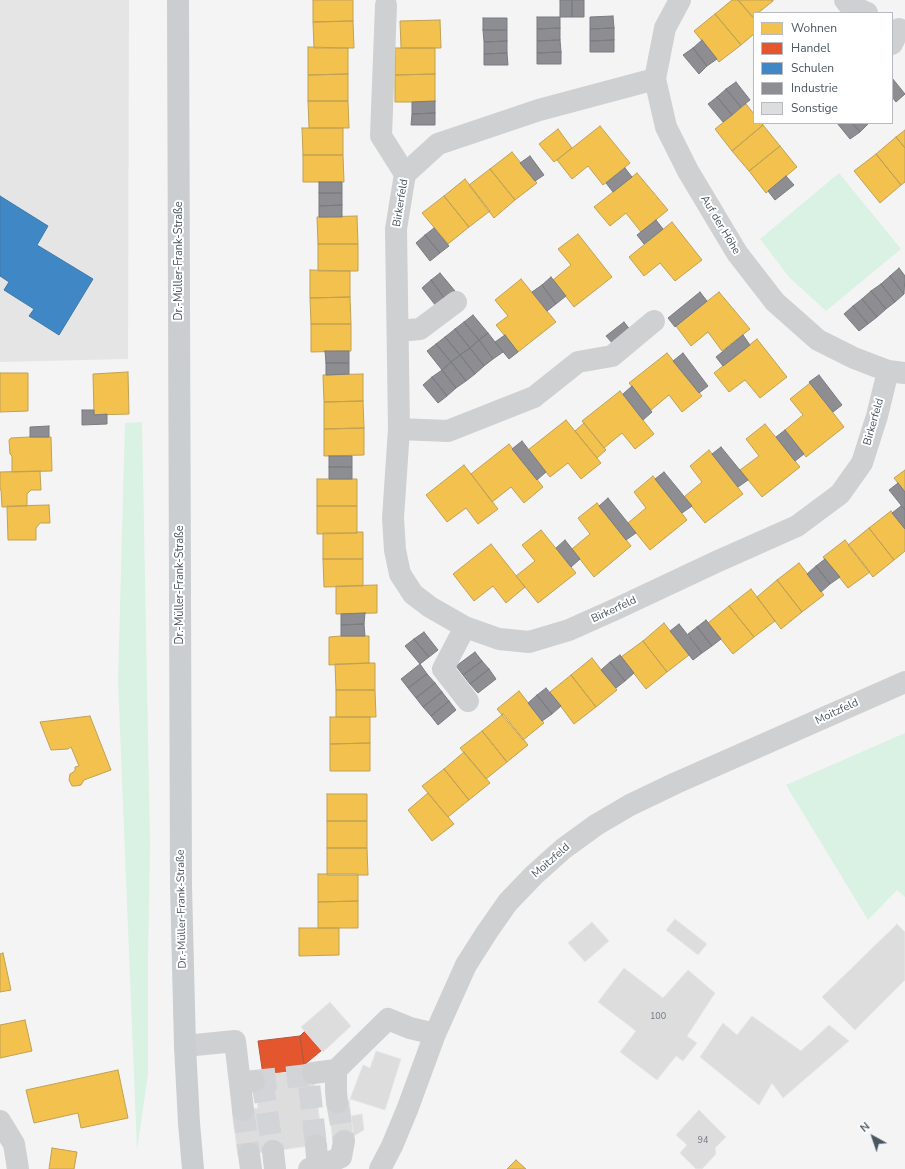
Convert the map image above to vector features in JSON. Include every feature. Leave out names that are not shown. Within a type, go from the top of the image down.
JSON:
[{"type":"main road","name":"Dr.-Müller-Frank-Straße","points":[[178,0],[182,886],[185,1046],[189,1123],[194,1169]]},
{"type":"street","name":"Auf der Höhe","points":[[680,0],[665,28],[655,79],[666,127],[688,171],[737,253],[775,302],[818,340],[854,358],[896,372]]},
{"type":"street","points":[[845,0],[848,4],[865,12]]},
{"type":"street","points":[[386,5],[380,136],[405,174]]},
{"type":"street","name":"Birkerfeld","points":[[655,79],[539,110],[438,144],[405,174],[396,228],[399,430],[393,518],[395,550],[400,574],[413,594],[430,607],[465,628],[499,639],[529,642],[569,630],[797,526],[840,494],[862,463],[877,416],[896,372]]},
{"type":"street","points":[[398,332],[420,329],[456,302]]},
{"type":"street","points":[[399,430],[448,430],[534,397],[578,362],[612,356],[654,322]]},
{"type":"street","points":[[465,628],[443,669],[468,701]]},
{"type":"street","name":"Moitzfeld","points":[[380,1169],[392,1146],[435,1034],[466,965],[508,902],[534,875],[563,850],[596,825],[630,805],[676,783],[905,682]]},
{"type":"street","points":[[313,1074],[336,1087],[388,1019],[410,1028],[435,1034]]},
{"type":"street","points":[[185,1046],[235,1042],[247,1082],[243,1110]]},
{"type":"street","points":[[0,1121],[14,1144],[18,1169]]},
{"type":"street","points":[[314,1168],[316,1145]]},
{"type":"street","points":[[314,1168],[342,1149]]},
{"type":"shaded area","points":[[0,0],[129,0],[128,359],[0,362]]},
{"type":"green space","points":[[839,173],[901,249],[826,311],[789,277],[760,239]]},
{"type":"green space","points":[[142,422],[150,843],[148,1074],[137,1150],[118,681],[125,423]]},
{"type":"green space","points":[[905,733],[905,897],[897,890],[868,920],[786,785]]},
{"type":"building: Wohnen","points":[[313,0],[353,0],[353,21],[313,22]]},
{"type":"building: Wohnen","points":[[732,0],[738,0],[753,18],[753,35],[741,45],[715,14]]},
{"type":"building: Wohnen","points":[[738,0],[773,0],[759,12],[753,12],[753,17]]},
{"type":"building: Wohnen","points":[[715,14],[741,45],[719,62],[694,31]]},
{"type":"building: Wohnen","points":[[440,20],[441,48],[401,48],[400,21]]},
{"type":"building: Wohnen","points":[[353,21],[354,48],[314,48],[313,22]]},
{"type":"building: Wohnen","points":[[308,47],[348,48],[348,74],[308,75]]},
{"type":"building: Wohnen","points":[[395,48],[435,48],[435,74],[395,75]]},
{"type":"building: Wohnen","points":[[348,74],[348,101],[308,101],[308,75]]},
{"type":"building: Wohnen","points":[[435,74],[435,102],[395,102],[395,75]]},
{"type":"building: Wohnen","points":[[308,101],[348,101],[349,128],[309,128]]},
{"type":"building: Wohnen","points":[[746,104],[753,113],[753,124],[763,125],[732,151],[715,129]]},
{"type":"building: Wohnen","points":[[763,125],[780,146],[749,171],[732,151]]},
{"type":"building: Wohnen","points":[[600,126],[630,163],[603,185],[588,166],[572,179],[557,160]]},
{"type":"building: Wohnen","points":[[302,128],[343,128],[343,155],[303,155]]},
{"type":"building: Wohnen","points":[[558,129],[572,148],[554,162],[539,144]]},
{"type":"building: Wohnen","points":[[905,130],[905,148],[896,137]]},
{"type":"building: Wohnen","points":[[896,137],[905,148],[905,182],[901,185],[876,154]]},
{"type":"building: Wohnen","points":[[780,146],[797,167],[766,193],[749,171]]},
{"type":"building: Wohnen","points":[[512,152],[537,183],[515,200],[490,169]]},
{"type":"building: Wohnen","points":[[876,154],[901,185],[880,203],[854,171]]},
{"type":"building: Wohnen","points":[[303,155],[343,155],[344,182],[303,182]]},
{"type":"building: Wohnen","points":[[490,169],[515,200],[494,218],[469,185]]},
{"type":"building: Wohnen","points":[[637,173],[668,210],[641,232],[626,213],[610,226],[594,207]]},
{"type":"building: Wohnen","points":[[465,179],[490,211],[469,227],[444,196]]},
{"type":"building: Wohnen","points":[[444,196],[469,227],[448,244],[422,213]]},
{"type":"building: Wohnen","points":[[357,216],[358,244],[318,244],[317,217]]},
{"type":"building: Wohnen","points":[[672,222],[702,260],[675,281],[660,263],[644,276],[629,257]]},
{"type":"building: Wohnen","points":[[578,234],[612,277],[574,307],[553,280],[571,265],[558,249]]},
{"type":"building: Wohnen","points":[[318,244],[358,244],[358,271],[318,271]]},
{"type":"building: Wohnen","points":[[310,270],[350,271],[350,297],[310,298]]},
{"type":"building: Wohnen","points":[[521,279],[556,322],[518,352],[496,325],[508,316],[495,300]]},
{"type":"building: Wohnen","points":[[719,292],[750,329],[722,351],[708,332],[691,346],[676,326]]},
{"type":"building: Wohnen","points":[[350,297],[351,324],[311,324],[310,298]]},
{"type":"building: Wohnen","points":[[311,324],[351,324],[351,351],[311,352]]},
{"type":"building: Wohnen","points":[[757,339],[787,377],[760,398],[745,380],[729,392],[714,373]]},
{"type":"building: Wohnen","points":[[667,353],[702,396],[682,412],[669,395],[651,410],[629,383]]},
{"type":"building: Wohnen","points":[[128,372],[129,414],[94,415],[93,374]]},
{"type":"building: Wohnen","points":[[0,373],[28,373],[28,411],[0,412]]},
{"type":"building: Wohnen","points":[[363,374],[363,401],[324,402],[323,375]]},
{"type":"building: Wohnen","points":[[810,383],[844,427],[806,457],[785,430],[803,415],[790,399]]},
{"type":"building: Wohnen","points":[[620,391],[654,434],[635,449],[622,433],[604,448],[582,421]]},
{"type":"building: Wohnen","points":[[363,401],[364,428],[324,429],[324,402]]},
{"type":"building: Wohnen","points":[[566,420],[601,463],[581,479],[568,463],[550,477],[528,450]]},
{"type":"building: Wohnen","points":[[584,423],[606,450],[597,458],[575,431]]},
{"type":"building: Wohnen","points":[[765,424],[800,467],[762,497],[740,470],[759,456],[746,439]]},
{"type":"building: Wohnen","points":[[364,428],[364,455],[324,456],[324,429]]},
{"type":"building: Wohnen","points":[[51,437],[52,471],[12,472],[12,456],[10,454],[9,440],[11,438]]},
{"type":"building: Wohnen","points":[[509,444],[543,487],[524,503],[511,487],[492,502],[471,474]]},
{"type":"building: Wohnen","points":[[709,450],[743,494],[705,523],[684,497],[702,482],[690,466]]},
{"type":"building: Wohnen","points":[[464,465],[498,509],[478,524],[466,508],[447,522],[426,495]]},
{"type":"building: Wohnen","points":[[905,470],[905,492],[894,478]]},
{"type":"building: Wohnen","points":[[40,471],[41,490],[31,490],[27,494],[27,506],[2,507],[0,472]]},
{"type":"building: Wohnen","points":[[653,476],[687,520],[650,550],[628,523],[646,508],[634,492]]},
{"type":"building: Wohnen","points":[[317,479],[357,479],[357,506],[317,506]]},
{"type":"building: Wohnen","points":[[597,503],[631,546],[594,577],[572,549],[590,534],[578,518]]},
{"type":"building: Wohnen","points":[[49,505],[50,523],[40,523],[36,528],[36,540],[8,540],[7,506]]},
{"type":"building: Wohnen","points":[[317,506],[357,506],[357,533],[317,534]]},
{"type":"building: Wohnen","points":[[891,511],[905,529],[905,551],[894,560],[869,528]]},
{"type":"building: Wohnen","points":[[869,528],[894,560],[873,577],[848,545]]},
{"type":"building: Wohnen","points":[[541,530],[576,573],[538,603],[516,576],[535,561],[522,545]]},
{"type":"building: Wohnen","points":[[363,532],[363,559],[323,559],[323,533]]},
{"type":"building: Wohnen","points":[[845,540],[870,572],[848,588],[823,557]]},
{"type":"building: Wohnen","points":[[491,544],[525,587],[506,603],[493,586],[474,601],[453,574]]},
{"type":"building: Wohnen","points":[[323,559],[363,559],[363,586],[324,587]]},
{"type":"building: Wohnen","points":[[799,563],[824,595],[802,612],[777,580]]},
{"type":"building: Wohnen","points":[[777,580],[802,612],[781,629],[757,597]]},
{"type":"building: Wohnen","points":[[377,585],[377,613],[336,614],[336,586]]},
{"type":"building: Wohnen","points":[[751,589],[775,621],[754,637],[729,606]]},
{"type":"building: Wohnen","points":[[729,606],[754,637],[733,654],[708,623]]},
{"type":"building: Wohnen","points":[[664,623],[689,655],[667,672],[643,641]]},
{"type":"building: Wohnen","points":[[369,636],[369,663],[329,665],[329,637]]},
{"type":"building: Wohnen","points":[[643,641],[667,672],[646,689],[621,657]]},
{"type":"building: Wohnen","points":[[592,658],[617,690],[596,707],[571,675]]},
{"type":"building: Wohnen","points":[[375,663],[375,690],[336,690],[335,664]]},
{"type":"building: Wohnen","points":[[571,675],[596,707],[574,724],[550,692]]},
{"type":"building: Wohnen","points":[[336,690],[375,690],[376,717],[336,717]]},
{"type":"building: Wohnen","points":[[519,691],[544,723],[523,740],[497,709]]},
{"type":"building: Wohnen","points":[[503,714],[528,745],[507,762],[482,731]]},
{"type":"building: Wohnen","points":[[90,716],[111,770],[84,780],[81,785],[72,786],[69,780],[70,774],[75,771],[75,767],[79,766],[71,747],[68,749],[51,750],[40,722]]},
{"type":"building: Wohnen","points":[[330,717],[370,717],[370,743],[330,744]]},
{"type":"building: Wohnen","points":[[482,731],[507,762],[486,779],[460,748]]},
{"type":"building: Wohnen","points":[[370,743],[370,771],[330,771],[330,744]]},
{"type":"building: Wohnen","points":[[464,752],[490,783],[469,800],[444,769]]},
{"type":"building: Wohnen","points":[[444,769],[469,800],[448,817],[422,786]]},
{"type":"building: Wohnen","points":[[428,793],[454,824],[432,841],[408,810]]},
{"type":"building: Wohnen","points":[[327,794],[367,794],[367,821],[327,821]]},
{"type":"building: Wohnen","points":[[327,821],[367,821],[367,848],[327,848]]},
{"type":"building: Wohnen","points":[[327,848],[367,848],[368,875],[327,875]]},
{"type":"building: Wohnen","points":[[318,874],[358,874],[358,901],[318,902]]},
{"type":"building: Wohnen","points":[[358,901],[358,928],[318,928],[318,902]]},
{"type":"building: Wohnen","points":[[299,928],[339,928],[339,955],[299,956]]},
{"type":"building: Wohnen","points":[[3,953],[11,990],[0,992],[0,954]]},
{"type":"building: Wohnen","points":[[25,1020],[32,1051],[0,1058],[0,1025]]},
{"type":"building: Wohnen","points":[[118,1070],[128,1118],[81,1128],[78,1113],[34,1123],[26,1090]]},
{"type":"building: Wohnen","points":[[52,1148],[77,1152],[74,1169],[49,1169]]},
{"type":"building: Wohnen","points":[[516,1160],[526,1169],[507,1169]]},
{"type":"building: Handel","points":[[305,1031],[322,1050],[304,1065],[300,1036]]},
{"type":"building: Handel","points":[[300,1036],[304,1065],[298,1071],[263,1075],[258,1041]]},
{"type":"building: Schulen","points":[[0,196],[48,226],[37,245],[93,279],[59,335],[29,316],[34,309],[4,290],[9,282],[0,276]]},
{"type":"building: Industrie","points":[[560,0],[572,0],[572,17],[560,17]]},
{"type":"building: Industrie","points":[[572,0],[584,0],[584,17],[572,17]]},
{"type":"building: Industrie","points":[[613,16],[614,28],[590,29],[590,17]]},
{"type":"building: Industrie","points":[[537,17],[560,17],[560,28],[537,29]]},
{"type":"building: Industrie","points":[[483,18],[507,18],[507,30],[483,30]]},
{"type":"building: Industrie","points":[[560,28],[560,40],[537,41],[537,29]]},
{"type":"building: Industrie","points":[[614,28],[614,40],[590,41],[590,29]]},
{"type":"building: Industrie","points":[[483,30],[507,30],[507,41],[484,42]]},
{"type":"building: Industrie","points":[[560,40],[561,52],[537,53],[537,41]]},
{"type":"building: Industrie","points":[[614,40],[614,52],[590,52],[590,41]]},
{"type":"building: Industrie","points":[[702,40],[717,59],[707,66],[693,48]]},
{"type":"building: Industrie","points":[[507,41],[507,53],[484,54],[484,42]]},
{"type":"building: Industrie","points":[[693,48],[707,66],[699,74],[683,55]]},
{"type":"building: Industrie","points":[[561,52],[561,64],[537,64],[537,53]]},
{"type":"building: Industrie","points":[[507,53],[508,65],[484,65],[484,54]]},
{"type":"building: Industrie","points":[[893,79],[905,94],[896,102],[893,98]]},
{"type":"building: Industrie","points":[[736,82],[750,100],[741,107],[726,89]]},
{"type":"building: Industrie","points":[[726,89],[741,107],[732,115],[717,97]]},
{"type":"building: Industrie","points":[[717,97],[732,115],[723,122],[708,104]]},
{"type":"building: Industrie","points":[[435,101],[435,113],[412,114],[412,102]]},
{"type":"building: Industrie","points":[[435,113],[435,125],[411,125],[412,114]]},
{"type":"building: Industrie","points":[[838,124],[853,124],[860,132],[850,139]]},
{"type":"building: Industrie","points":[[853,124],[868,124],[860,132]]},
{"type":"building: Industrie","points":[[530,156],[544,175],[535,181],[520,163]]},
{"type":"building: Industrie","points":[[625,168],[632,177],[613,192],[606,183]]},
{"type":"building: Industrie","points":[[786,176],[794,185],[775,200],[768,191]]},
{"type":"building: Industrie","points":[[319,182],[342,182],[342,193],[319,193]]},
{"type":"building: Industrie","points":[[319,193],[342,193],[342,205],[319,206]]},
{"type":"building: Industrie","points":[[342,205],[342,217],[319,217],[319,206]]},
{"type":"building: Industrie","points":[[656,220],[663,229],[644,244],[637,235]]},
{"type":"building: Industrie","points":[[434,228],[449,246],[440,253],[425,235]]},
{"type":"building: Industrie","points":[[425,235],[440,253],[430,261],[416,243]]},
{"type":"building: Industrie","points":[[899,268],[905,276],[904,294],[890,276]]},
{"type":"building: Industrie","points":[[440,273],[455,291],[445,299],[431,280]]},
{"type":"building: Industrie","points":[[890,276],[904,294],[895,302],[881,284]]},
{"type":"building: Industrie","points":[[551,277],[566,296],[556,304],[542,285]]},
{"type":"building: Industrie","points":[[431,280],[445,299],[436,306],[422,288]]},
{"type":"building: Industrie","points":[[881,284],[895,302],[886,309],[871,291]]},
{"type":"building: Industrie","points":[[542,285],[556,304],[547,311],[532,292]]},
{"type":"building: Industrie","points":[[871,291],[886,309],[877,317],[862,299]]},
{"type":"building: Industrie","points":[[700,292],[707,301],[675,327],[668,318]]},
{"type":"building: Industrie","points":[[862,299],[877,317],[868,324],[853,306]]},
{"type":"building: Industrie","points":[[853,306],[868,324],[859,331],[844,314]]},
{"type":"building: Industrie","points":[[473,315],[488,333],[479,340],[464,322]]},
{"type":"building: Industrie","points":[[464,322],[479,340],[470,348],[455,329]]},
{"type":"building: Industrie","points":[[624,322],[631,331],[614,345],[606,336]]},
{"type":"building: Industrie","points":[[455,329],[470,348],[460,355],[445,337]]},
{"type":"building: Industrie","points":[[488,333],[503,352],[493,359],[479,340]]},
{"type":"building: Industrie","points":[[505,335],[518,352],[509,359],[495,342]]},
{"type":"building: Industrie","points":[[743,335],[750,345],[723,366],[716,357]]},
{"type":"building: Industrie","points":[[445,337],[460,355],[451,362],[436,344]]},
{"type":"building: Industrie","points":[[479,340],[493,359],[484,366],[470,348]]},
{"type":"building: Industrie","points":[[436,344],[451,362],[442,370],[427,351]]},
{"type":"building: Industrie","points":[[470,348],[484,366],[475,374],[460,355]]},
{"type":"building: Industrie","points":[[325,351],[349,351],[349,363],[326,363]]},
{"type":"building: Industrie","points":[[683,353],[708,386],[699,393],[673,361]]},
{"type":"building: Industrie","points":[[460,355],[475,374],[466,381],[451,362]]},
{"type":"building: Industrie","points":[[451,362],[466,381],[456,388],[442,370]]},
{"type":"building: Industrie","points":[[326,363],[349,363],[349,374],[326,375]]},
{"type":"building: Industrie","points":[[442,370],[456,388],[447,396],[432,377]]},
{"type":"building: Industrie","points":[[819,375],[842,405],[833,412],[809,382]]},
{"type":"building: Industrie","points":[[432,377],[447,396],[438,403],[423,385]]},
{"type":"building: Industrie","points":[[632,386],[652,412],[643,420],[623,394]]},
{"type":"building: Industrie","points":[[82,410],[94,410],[94,415],[107,414],[107,424],[82,425]]},
{"type":"building: Industrie","points":[[49,426],[49,437],[30,437],[30,427]]},
{"type":"building: Industrie","points":[[785,430],[804,454],[795,461],[776,437]]},
{"type":"building: Industrie","points":[[522,441],[546,472],[537,480],[512,449]]},
{"type":"building: Industrie","points":[[721,447],[748,480],[738,487],[712,454]]},
{"type":"building: Industrie","points":[[329,456],[352,456],[352,467],[329,467]]},
{"type":"building: Industrie","points":[[329,467],[352,467],[352,479],[329,479]]},
{"type":"building: Industrie","points":[[664,472],[692,506],[682,513],[655,479]]},
{"type":"building: Industrie","points":[[898,483],[905,492],[905,510],[889,490]]},
{"type":"building: Industrie","points":[[608,498],[636,533],[626,540],[599,506]]},
{"type":"building: Industrie","points":[[901,506],[905,510],[905,529],[892,513]]},
{"type":"building: Industrie","points":[[565,540],[580,559],[571,567],[556,548]]},
{"type":"building: Industrie","points":[[825,559],[840,577],[830,584],[816,566]]},
{"type":"building: Industrie","points":[[816,566],[830,584],[821,592],[807,574]]},
{"type":"building: Industrie","points":[[365,613],[364,624],[341,625],[341,614]]},
{"type":"building: Industrie","points":[[706,620],[721,639],[712,646],[697,627]]},
{"type":"building: Industrie","points":[[364,624],[365,636],[341,636],[341,625]]},
{"type":"building: Industrie","points":[[679,624],[702,653],[693,660],[670,631]]},
{"type":"building: Industrie","points":[[697,627],[712,646],[702,653],[688,634]]},
{"type":"building: Industrie","points":[[424,632],[438,650],[429,657],[414,639]]},
{"type":"building: Industrie","points":[[414,639],[429,657],[420,664],[405,646]]},
{"type":"building: Industrie","points":[[475,652],[482,661],[463,675],[456,666]]},
{"type":"building: Industrie","points":[[620,655],[634,673],[625,681],[610,662]]},
{"type":"building: Industrie","points":[[482,661],[489,669],[470,684],[463,675]]},
{"type":"building: Industrie","points":[[610,662],[625,681],[616,688],[601,670]]},
{"type":"building: Industrie","points":[[420,664],[427,674],[408,688],[401,679]]},
{"type":"building: Industrie","points":[[489,669],[496,679],[478,693],[470,684]]},
{"type":"building: Industrie","points":[[427,674],[435,683],[416,698],[408,688]]},
{"type":"building: Industrie","points":[[435,683],[442,692],[423,707],[416,698]]},
{"type":"building: Industrie","points":[[546,688],[561,706],[552,714],[537,695]]},
{"type":"building: Industrie","points":[[442,692],[449,701],[431,716],[423,707]]},
{"type":"building: Industrie","points":[[537,695],[552,714],[542,721],[528,703]]},
{"type":"building: Industrie","points":[[449,701],[456,710],[438,725],[431,716]]},
{"type":"building: Sonstige","points":[[675,919],[707,944],[698,955],[666,930]]},
{"type":"building: Sonstige","points":[[592,922],[609,941],[585,962],[568,943]]},
{"type":"building: Sonstige","points":[[897,924],[905,932],[905,980],[855,1030],[822,997]]},
{"type":"building: Sonstige","points":[[624,968],[663,998],[688,970],[715,993],[687,1036],[697,1043],[683,1061],[676,1056],[657,1080],[620,1052],[636,1031],[598,1002]]},
{"type":"building: Sonstige","points":[[330,1002],[351,1026],[323,1052],[301,1027]]},
{"type":"building: Sonstige","points":[[752,1016],[801,1051],[829,1025],[849,1041],[783,1098],[772,1083],[759,1105],[700,1057],[723,1023],[737,1035]]},
{"type":"building: Sonstige","points":[[376,1051],[401,1059],[385,1110],[350,1099],[363,1065],[370,1068]]},
{"type":"building: Sonstige","points":[[304,1065],[312,1065],[323,1144],[238,1156],[232,1111],[258,1108],[253,1073],[262,1072],[263,1075],[298,1071]]},
{"type":"building: Sonstige","points":[[349,1100],[354,1139],[333,1142],[328,1103]]},
{"type":"building: Sonstige","points":[[699,1110],[726,1137],[715,1148],[716,1154],[702,1169],[696,1169],[680,1153],[687,1145],[676,1135]]},
{"type":"building: Sonstige","points":[[362,1114],[364,1130],[354,1136],[351,1116]]},
{"type":"tunnel","points":[[254,1081],[308,1075],[316,1145]]},
{"type":"tunnel","points":[[262,1080],[273,1151]]},
{"type":"tunnel","points":[[337,1102],[344,1141]]},
{"type":"tunnel","points":[[243,1110],[249,1154]]}]
